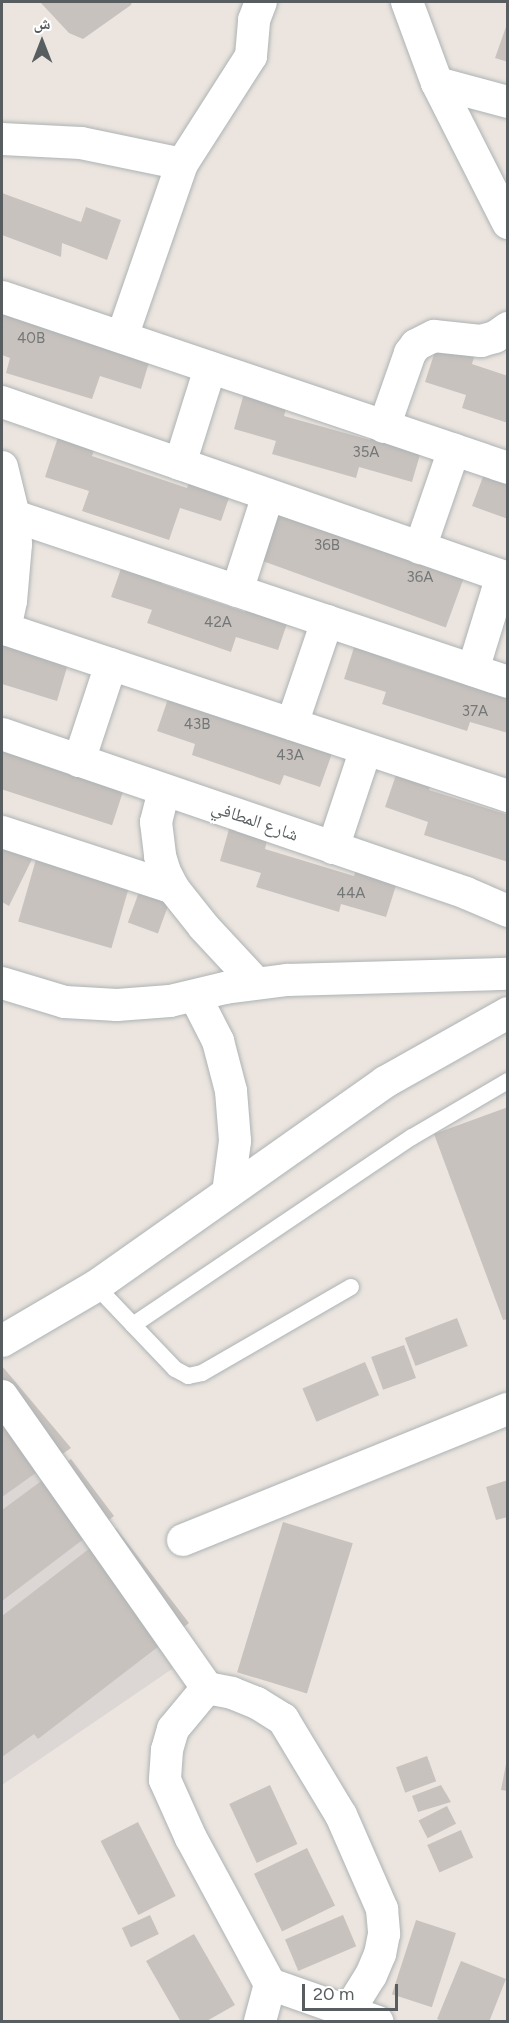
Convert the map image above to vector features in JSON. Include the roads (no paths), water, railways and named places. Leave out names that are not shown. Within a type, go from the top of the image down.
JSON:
[{"type":"street","points":[[122,337],[182,164],[251,56],[254,20],[261,2]]},
{"type":"street","points":[[407,2],[437,83],[507,223]]},
{"type":"street","points":[[437,83],[507,102]]},
{"type":"street","points":[[2,139],[81,143],[182,164]]},
{"type":"street","points":[[2,297],[507,468]]},
{"type":"street","points":[[468,342],[495,337],[507,328]]},
{"type":"street","points":[[384,427],[410,353],[416,345],[434,336],[468,342],[507,356]]},
{"type":"street","points":[[180,464],[210,368]]},
{"type":"street","points":[[2,402],[505,577],[473,670]]},
{"type":"street","points":[[420,548],[454,450]]},
{"type":"street","points":[[2,467],[14,516],[15,573],[3,629],[507,795]]},
{"type":"street","points":[[237,591],[268,495]]},
{"type":"street","points":[[14,516],[507,682]]},
{"type":"street","points":[[292,724],[327,621]]},
{"type":"street","points":[[79,761],[111,664]]},
{"type":"street","name":"شارع المطافي","points":[[2,734],[466,893],[507,911]]},
{"type":"street","points":[[333,848],[366,749]]},
{"type":"street","points":[[164,790],[156,822],[157,839],[160,856],[172,888],[204,927],[256,983]]},
{"type":"street","points":[[2,832],[172,888]]},
{"type":"street","points":[[2,983],[65,1002],[143,1004],[256,983],[308,979],[507,974]]},
{"type":"street","points":[[195,996],[218,1041],[231,1091],[234,1141],[228,1192]]},
{"type":"street","points":[[2,1341],[96,1286],[385,1082],[507,1013]]},
{"type":"street","points":[[2,1396],[207,1688],[232,1693],[257,1703],[283,1719],[341,1815],[382,1909],[384,1934],[380,1954],[371,1975],[348,2012]]},
{"type":"street","points":[[183,1540],[507,1409]]},
{"type":"street","points":[[207,1688],[174,1729],[167,1750],[165,1780],[191,1838],[270,1984],[378,2022]]},
{"type":"street","points":[[260,2022],[270,1984]]},
{"type":"lane","points":[[134,1325],[412,1137],[507,1081]]},
{"type":"lane","points":[[96,1286],[181,1373],[195,1376],[351,1287]]}]
